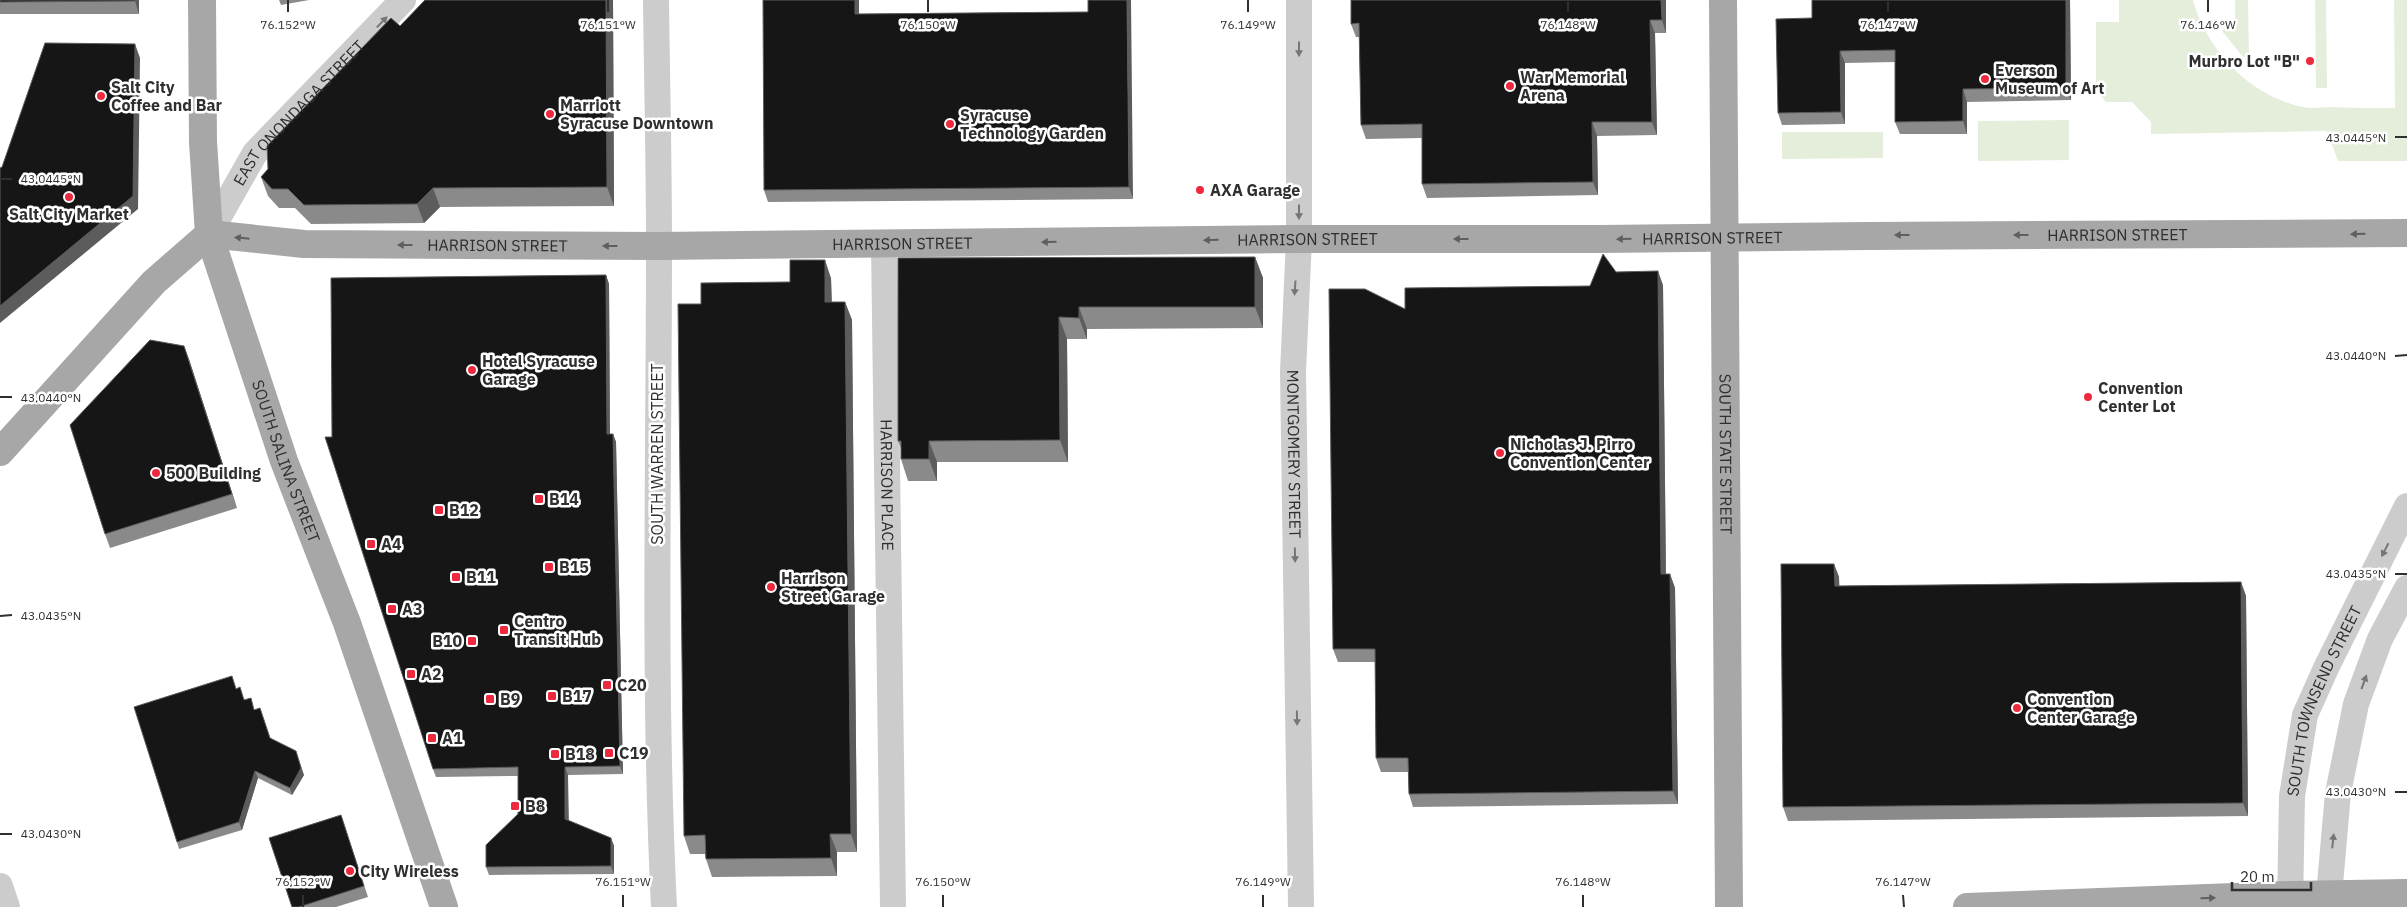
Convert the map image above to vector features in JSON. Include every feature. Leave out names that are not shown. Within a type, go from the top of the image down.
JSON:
[{"type":"main road","name":"SOUTH SALINA STREET","points":[[202,0],[203,142],[209,234],[284,461],[347,623],[444,907]]},
{"type":"main road","name":"SOUTH STATE STREET","points":[[1723,0],[1729,907]]},
{"type":"main road","name":"HARRISON STREET","points":[[209,234],[304,244],[659,246],[1298,239],[2407,234]]},
{"type":"main road","points":[[0,452],[154,282],[209,234]]},
{"type":"main road","points":[[1967,907],[2328,900],[2407,893]]},
{"type":"street","name":"EAST ONONDAGA STREET","points":[[209,234],[255,153],[403,0]]},
{"type":"street","name":"SOUTH WARREN STREET","points":[[656,0],[659,246],[656,493],[659,805],[664,907]]},
{"type":"street","name":"MONTGOMERY STREET","points":[[1298,0],[1298,239],[1293,372],[1301,907]]},
{"type":"street","name":"HARRISON PLACE","points":[[884,244],[893,907]]},
{"type":"street","name":"SOUTH TOWNSEND STREET","points":[[2290,901],[2292,796],[2305,715],[2327,666],[2407,506]]},
{"type":"street","name":"SOUTH TOWNSEND STREET","points":[[2328,900],[2338,793],[2356,704],[2380,639],[2407,588]]},
{"type":"street","points":[[0,886],[7,907]]},
{"type":"green space","points":[[2119,0],[2193,0],[2209,37],[2233,68],[2265,93],[2284,101],[2309,108],[2395,108],[2394,0],[2407,0],[2407,161],[2338,161],[2327,131],[2151,134],[2151,122],[2132,102],[2106,102],[2096,90],[2096,22],[2119,22]]},
{"type":"green space","points":[[2235,0],[2248,0],[2249,57],[2243,57],[2222,31],[2225,27],[2235,27]]},
{"type":"green space","points":[[2315,0],[2326,0],[2327,88],[2316,88]]},
{"type":"green space","points":[[2069,120],[2069,160],[1978,161],[1978,121]]},
{"type":"green space","points":[[1782,132],[1883,132],[1883,158],[1782,159]]},
{"type":"building","points":[[0,0],[135,0],[135,1],[0,2]]},
{"type":"building","points":[[425,0],[606,0],[607,187],[433,188],[417,204],[304,205],[288,189],[272,189],[261,177],[268,169],[267,146],[391,18],[400,26]]},
{"type":"building","name":"Syracuse Technology Garden","points":[[763,0],[855,0],[855,14],[1088,12],[1088,0],[1127,0],[1129,187],[764,190]]},
{"type":"building","name":"War Memorial Arena","points":[[1351,0],[1661,0],[1662,20],[1650,20],[1652,122],[1592,122],[1593,182],[1422,184],[1422,124],[1361,125],[1359,23],[1351,24]]},
{"type":"building","name":"Everson Museum of Art","points":[[1812,0],[2066,0],[2066,88],[1963,89],[1963,121],[1895,122],[1895,50],[1840,51],[1841,112],[1778,113],[1776,19],[1812,18]]},
{"type":"building","name":"Salt City Market","points":[[45,43],[135,44],[133,196],[0,306],[0,168],[2,167]]},
{"type":"building","name":"Nicholas J. Pirro Convention Center","points":[[1603,254],[1616,272],[1658,271],[1661,574],[1670,574],[1673,791],[1409,794],[1408,758],[1376,758],[1375,649],[1333,649],[1329,289],[1365,289],[1405,309],[1405,288],[1590,286]]},
{"type":"building","points":[[1255,257],[1255,307],[1079,307],[1079,318],[1059,317],[1060,440],[929,441],[929,459],[901,459],[901,441],[898,441],[898,258]]},
{"type":"building","name":"Harrison Street Garage","points":[[790,260],[825,260],[825,302],[845,302],[851,834],[830,834],[831,858],[706,859],[705,835],[684,836],[678,304],[701,304],[701,283],[790,282]]},
{"type":"building","name":"Centro Transit Hub","points":[[606,275],[607,434],[613,434],[620,766],[565,767],[565,819],[611,838],[611,866],[486,867],[486,845],[518,814],[518,767],[433,769],[325,437],[332,437],[331,278]]},
{"type":"building","name":"500 Building","points":[[150,340],[184,346],[232,494],[105,534],[70,425]]},
{"type":"building","name":"Convention Center Garage","points":[[1781,564],[1834,564],[1835,586],[2241,582],[2243,803],[1783,807]]},
{"type":"building","points":[[232,676],[236,689],[240,687],[244,700],[251,698],[254,710],[260,708],[270,738],[296,751],[301,768],[290,788],[255,771],[239,822],[177,842],[134,707]]},
{"type":"building","points":[[341,815],[364,886],[299,907],[292,907],[269,838]]},
{"type":"place","name":"Murbro Lot \"B\"","points":[[2310,61]]},
{"type":"place","name":"Everson Museum of Art","points":[[1985,79]]},
{"type":"place","name":"War Memorial Arena","points":[[1510,86]]},
{"type":"place","name":"Salt City Coffee and Bar","points":[[101,96]]},
{"type":"place","name":"Marriott Syracuse Downtown","points":[[550,114]]},
{"type":"place","name":"Syracuse Technology Garden","points":[[950,124]]},
{"type":"place","name":"AXA Garage","points":[[1200,190]]},
{"type":"place","name":"Salt City Market","points":[[69,197]]},
{"type":"place","name":"Hotel Syracuse Garage","points":[[472,370]]},
{"type":"place","name":"Convention Center Lot","points":[[2088,397]]},
{"type":"place","name":"Nicholas J. Pirro Convention Center","points":[[1500,453]]},
{"type":"place","name":"500 Building","points":[[156,473]]},
{"type":"place","name":"B14","points":[[539,499]]},
{"type":"place","name":"B12","points":[[439,510]]},
{"type":"place","name":"A4","points":[[371,544]]},
{"type":"place","name":"B15","points":[[549,567]]},
{"type":"place","name":"B11","points":[[456,577]]},
{"type":"place","name":"Harrison Street Garage","points":[[771,587]]},
{"type":"place","name":"A3","points":[[392,609]]},
{"type":"place","name":"Centro Transit Hub","points":[[504,630]]},
{"type":"place","name":"B10","points":[[472,641]]},
{"type":"place","name":"A2","points":[[411,674]]},
{"type":"place","name":"C20","points":[[607,685]]},
{"type":"place","name":"B17","points":[[552,696]]},
{"type":"place","name":"B9","points":[[490,699]]},
{"type":"place","name":"Convention Center Garage","points":[[2017,708]]},
{"type":"place","name":"A1","points":[[432,738]]},
{"type":"place","name":"C19","points":[[609,753]]},
{"type":"place","name":"B18","points":[[555,754]]},
{"type":"place","name":"B8","points":[[515,806]]},
{"type":"place","name":"City Wireless","points":[[350,871]]}]
